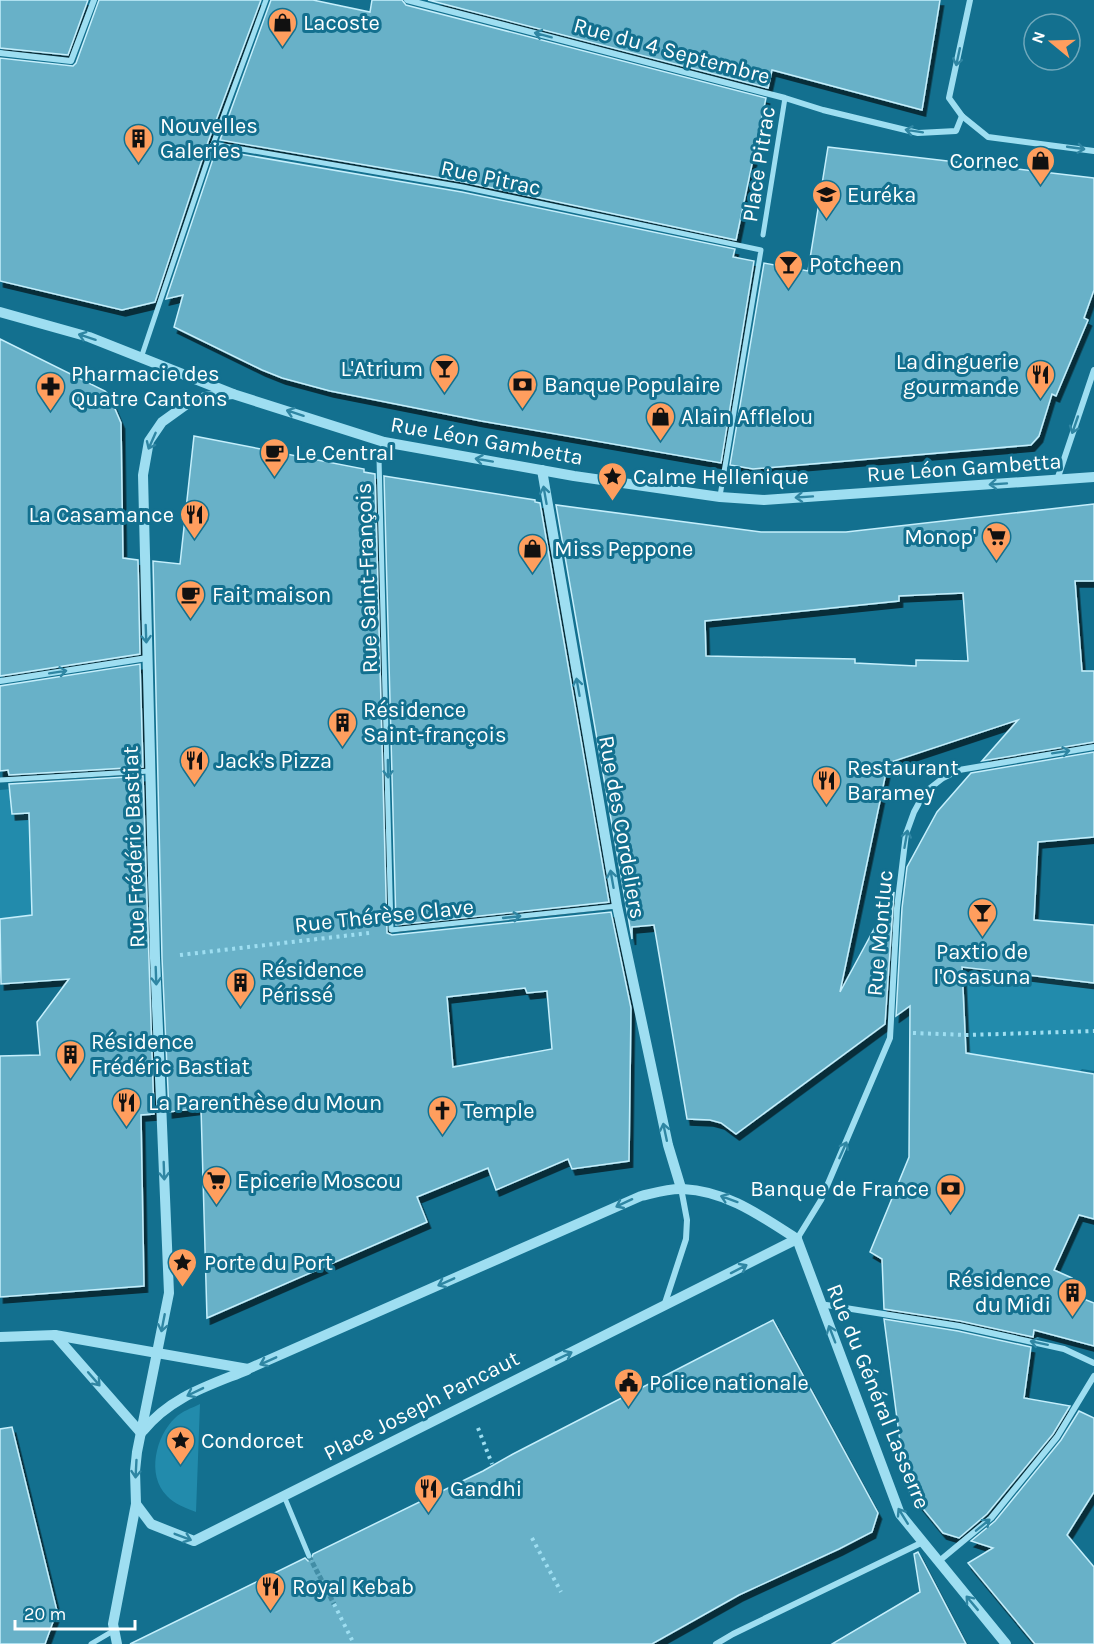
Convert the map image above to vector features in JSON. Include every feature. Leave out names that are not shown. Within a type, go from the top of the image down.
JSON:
[{"type":"street","points":[[0,53],[71,61],[94,0]]},
{"type":"street","points":[[141,358],[213,144],[266,0]]},
{"type":"street","name":"Rue du 4 Septembre","points":[[407,0],[918,133],[956,131],[962,116]]},
{"type":"street","points":[[970,0],[949,98],[962,116],[988,137],[1094,151]]},
{"type":"street","name":"Place Pitrac","points":[[763,236],[785,98]]},
{"type":"street","name":"Rue Pitrac","points":[[213,144],[463,187],[761,250],[720,497]]},
{"type":"street","name":"Rue Léon Gambetta","points":[[0,312],[89,337],[234,394],[384,442],[542,470],[720,497],[764,500],[1094,477]]},
{"type":"street","points":[[1056,480],[1094,370]]},
{"type":"street","name":"Rue Frédéric Bastiat","points":[[157,1353],[169,1293],[155,958],[143,475],[149,441],[162,422],[187,404],[205,397],[234,394]]},
{"type":"street","name":"Rue Saint-François","points":[[384,442],[379,458],[391,930]]},
{"type":"street","name":"Rue des Cordeliers","points":[[542,470],[617,906],[668,1145],[681,1188]]},
{"type":"street","points":[[0,681],[147,658]]},
{"type":"street","name":"Rue Montluc","points":[[797,1239],[821,1200],[890,1038],[897,909],[906,834],[925,792],[943,778],[959,770],[1094,747]]},
{"type":"street","points":[[0,780],[150,771]]},
{"type":"street","name":"Rue Thérèse Clave","points":[[391,930],[617,906]]},
{"type":"street","points":[[141,1433],[168,1405],[641,1196],[681,1188],[710,1192],[741,1203],[797,1239]]},
{"type":"street","points":[[664,1306],[686,1239],[687,1220],[681,1188]]},
{"type":"street","name":"Rue du Général Lasserre","points":[[797,1239],[900,1515],[1006,1644]]},
{"type":"street","name":"Place Joseph Pancaut","points":[[136,1504],[151,1524],[194,1541],[797,1239]]},
{"type":"street","points":[[820,1304],[971,1329],[1064,1349],[1094,1363]]},
{"type":"street","points":[[0,1338],[56,1335],[248,1369]]},
{"type":"street","points":[[56,1335],[141,1433]]},
{"type":"street","points":[[117,1644],[113,1624],[136,1504],[135,1471],[157,1353]]},
{"type":"street","points":[[938,1562],[991,1518],[1057,1437],[1094,1376]]},
{"type":"street","points":[[284,1496],[309,1556]]},
{"type":"street","points":[[716,1644],[923,1542]]},
{"type":"street","points":[[91,1644],[113,1631]]},
{"type":"path","name":"Rue Thérèse Clave","points":[[155,958],[391,930]]},
{"type":"path","points":[[903,1033],[968,1035],[1094,1031]]},
{"type":"path","points":[[468,1404],[492,1464]]},
{"type":"path","points":[[532,1538],[561,1592]]},
{"type":"path","points":[[334,1604],[354,1644]]},
{"type":"shaded area","points":[[30,787],[32,915],[0,919],[0,790]]},
{"type":"shaded area","points":[[961,967],[1094,983],[1094,1071],[1082,1069],[1079,1072],[959,1053]]},
{"type":"shaded area","points":[[200,1404],[196,1512],[177,1504],[167,1496],[161,1487],[155,1467],[159,1445],[168,1426],[181,1413]]},
{"type":"building","points":[[0,0],[88,0],[68,55],[0,48]]},
{"type":"building","points":[[99,0],[261,0],[208,142],[155,302],[122,310],[0,281],[0,58],[73,66]]},
{"type":"building","points":[[271,0],[313,0],[370,12],[372,0],[402,0],[406,5],[766,98],[736,240],[464,182],[220,140]]},
{"type":"building","points":[[428,0],[940,0],[922,110],[772,70],[768,88]]},
{"type":"building","points":[[828,147],[1094,178],[1094,290],[1084,318],[1088,320],[1056,396],[1052,394],[1039,436],[1031,445],[753,469],[730,465],[764,263],[808,271]]},
{"type":"building","points":[[216,150],[462,192],[735,249],[733,257],[754,261],[721,463],[481,421],[330,391],[262,370],[174,327],[183,295],[166,299]]},
{"type":"building","points":[[0,339],[109,395],[121,423],[123,558],[138,560],[140,654],[0,676]]},
{"type":"building","points":[[194,436],[364,469],[364,472],[375,474],[387,933],[392,935],[611,912],[631,1008],[629,1161],[572,1169],[568,1159],[496,1190],[488,1168],[417,1197],[427,1222],[207,1318],[201,1108],[169,1112],[162,958],[153,561],[180,564]],"holes":[[[525,988],[527,993],[547,991],[552,1049],[453,1067],[447,997]]]},
{"type":"building","points":[[384,476],[535,500],[540,503],[609,902],[396,925]]},
{"type":"building","points":[[1094,504],[1094,581],[1075,581],[1082,671],[1094,671],[1094,742],[982,761],[1018,720],[888,763],[840,992],[894,892],[885,1024],[736,1134],[721,1123],[687,1119],[654,925],[632,927],[632,939],[556,505],[761,532],[846,532]],"holes":[[[963,593],[968,661],[916,660],[916,666],[855,663],[855,659],[706,656],[705,621],[899,601],[899,596]]]},
{"type":"building","points":[[140,664],[143,767],[9,775],[8,770],[0,771],[0,686]]},
{"type":"building","points":[[1094,752],[1094,837],[1038,842],[1034,920],[1094,925],[1094,983],[962,967],[966,1053],[1094,1074],[1094,1219],[1079,1215],[1054,1270],[1072,1278],[1066,1292],[1094,1303],[1094,1346],[1034,1330],[1033,1337],[960,1321],[884,1309],[882,1259],[870,1252],[909,1157],[910,1006],[896,1016],[902,908],[907,867],[937,812],[971,773]]},
{"type":"building","points":[[143,776],[154,1114],[141,1115],[144,1286],[0,1297],[0,1056],[40,1055],[37,1022],[69,979],[1,984],[0,919],[32,915],[29,813],[12,814],[9,784]]},
{"type":"building","points":[[884,1319],[958,1331],[1031,1347],[1024,1398],[1070,1406],[1053,1434],[987,1514],[959,1538],[943,1533],[906,1488]]},
{"type":"building","points":[[773,1320],[878,1513],[872,1532],[739,1595],[652,1644],[130,1644],[305,1558],[308,1561],[311,1560],[313,1554],[483,1471]]},
{"type":"building","points":[[1079,1411],[1094,1418],[1094,1492],[1067,1535],[1094,1567],[1094,1644],[1035,1644],[968,1563],[993,1548],[971,1541],[995,1521],[1061,1440]]},
{"type":"building","points":[[12,1427],[57,1611],[45,1644],[0,1644],[0,1429]]},
{"type":"building","points":[[918,1552],[966,1644],[832,1644],[920,1592],[914,1554]]},
{"type":"tunnel","points":[[309,1556],[334,1604]]},
{"type":"place","name":"Lacoste","points":[[282,48]]},
{"type":"place","name":"Nouvelles Galeries","points":[[139,164]]},
{"type":"place","name":"Cornec","points":[[1040,186]]},
{"type":"place","name":"Euréka","points":[[826,220]]},
{"type":"place","name":"Potcheen","points":[[788,290]]},
{"type":"place","name":"L'Atrium","points":[[444,394]]},
{"type":"place","name":"La dinguerie gourmande","points":[[1040,400]]},
{"type":"place","name":"Banque Populaire","points":[[523,410]]},
{"type":"place","name":"Pharmacie des Quatre Cantons","points":[[50,412]]},
{"type":"place","name":"Alain Afflelou","points":[[660,442]]},
{"type":"place","name":"Le Central","points":[[274,478]]},
{"type":"place","name":"Calme Hellenique","points":[[612,502]]},
{"type":"place","name":"La Casamance","points":[[195,540]]},
{"type":"place","name":"Monop'","points":[[997,562]]},
{"type":"place","name":"Miss Peppone","points":[[533,574]]},
{"type":"place","name":"Fait maison","points":[[191,620]]},
{"type":"place","name":"Résidence Saint-françois","points":[[342,748]]},
{"type":"place","name":"Jack's Pizza","points":[[195,786]]},
{"type":"place","name":"Restaurant Baramey","points":[[826,806]]},
{"type":"place","name":"Paxtio de l'Osasuna","points":[[982,938]]},
{"type":"place","name":"Résidence Périssé","points":[[240,1008]]},
{"type":"place","name":"Résidence Frédéric Bastiat","points":[[70,1080]]},
{"type":"place","name":"La Parenthèse du Moun","points":[[127,1128]]},
{"type":"place","name":"Temple","points":[[442,1136]]},
{"type":"place","name":"Epicerie Moscou","points":[[216,1206]]},
{"type":"place","name":"Banque de France","points":[[950,1214]]},
{"type":"place","name":"Porte du Port","points":[[183,1288]]},
{"type":"place","name":"Résidence du Midi","points":[[1072,1318]]},
{"type":"place","name":"Police nationale","points":[[628,1408]]},
{"type":"place","name":"Condorcet","points":[[180,1466]]},
{"type":"place","name":"Gandhi","points":[[429,1514]]},
{"type":"place","name":"Royal Kebab","points":[[271,1612]]}]
